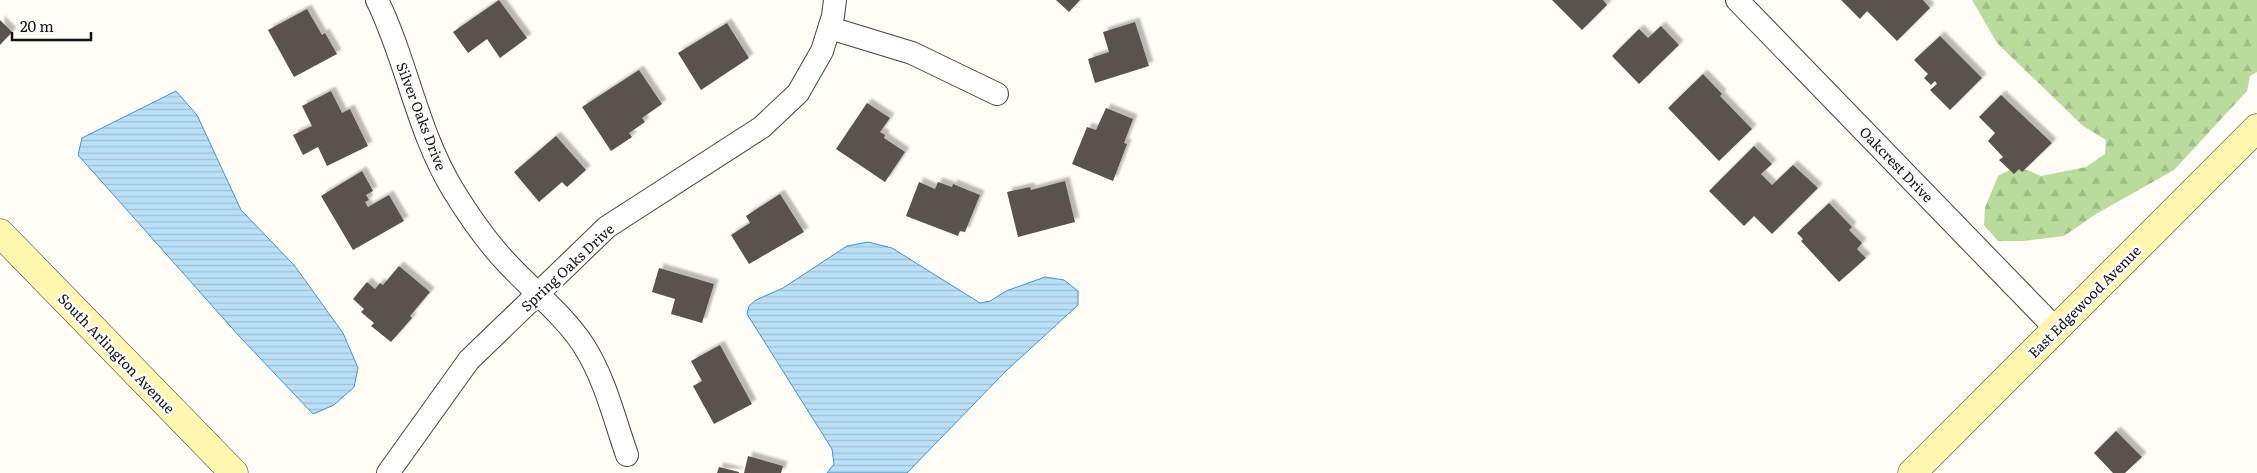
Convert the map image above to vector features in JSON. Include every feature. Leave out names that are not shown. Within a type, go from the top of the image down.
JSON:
[{"type":"main road","name":"East Edgewood Avenue","points":[[1912,473],[2257,128]]},
{"type":"main road","name":"South Arlington Avenue","points":[[0,233],[234,473]]},
{"type":"street","name":"Silver Oaks Drive","points":[[378,0],[424,129],[446,178],[481,232],[574,332],[595,366],[627,455]]},
{"type":"street","name":"Spring Oaks Drive","points":[[388,473],[469,360],[620,217],[762,127],[798,93],[822,51],[830,28],[835,0]]},
{"type":"street","name":"Oakcrest Drive","points":[[1737,0],[2056,328]]},
{"type":"street","points":[[830,28],[912,53],[997,94]]},
{"type":"green space","points":[[1972,0],[2257,0],[2257,72],[2250,76],[2247,91],[2174,170],[2096,214],[2064,236],[2023,241],[1998,241],[1984,225],[1985,208],[1998,176],[2017,166],[2041,176],[2086,167],[2105,154],[2106,140],[2083,126],[1997,43]]},
{"type":"water","points":[[176,91],[197,115],[241,210],[294,265],[343,333],[358,368],[354,387],[334,405],[313,414],[239,336],[78,155],[82,138]]},
{"type":"water","points":[[868,242],[892,248],[980,303],[990,301],[1006,291],[1045,277],[1064,280],[1078,291],[1078,305],[1006,371],[907,473],[827,473],[834,464],[832,449],[747,314],[749,306],[756,300],[783,288],[847,246]]},
{"type":"building","points":[[499,0],[527,38],[500,58],[487,39],[468,53],[453,32]]},
{"type":"building","points":[[1056,0],[1080,0],[1069,12]]},
{"type":"building","points":[[1552,0],[1603,0],[1607,5],[1582,30]]},
{"type":"building","points":[[1841,0],[1923,0],[1930,8],[1897,41],[1867,11],[1860,19]]},
{"type":"building","points":[[307,9],[322,35],[325,33],[337,54],[294,77],[268,30]]},
{"type":"building","points":[[0,20],[12,32],[0,45]]},
{"type":"building","points":[[1135,22],[1149,66],[1095,83],[1088,59],[1109,52],[1103,32]]},
{"type":"building","points":[[727,23],[749,58],[701,90],[678,53]]},
{"type":"building","points":[[1661,26],[1679,45],[1639,84],[1612,56],[1639,29],[1648,38]]},
{"type":"building","points":[[1940,36],[1982,78],[1950,110],[1930,90],[1937,84],[1935,81],[1931,85],[1924,78],[1928,74],[1914,60]]},
{"type":"building","points":[[639,70],[662,104],[642,118],[645,122],[629,133],[632,137],[611,151],[582,107]]},
{"type":"building","points":[[1703,74],[1722,94],[1720,96],[1752,129],[1719,161],[1668,108]]},
{"type":"building","points":[[331,91],[342,113],[350,109],[368,146],[327,166],[318,147],[303,155],[293,135],[312,126],[302,106]]},
{"type":"building","points":[[2001,95],[2052,143],[2022,172],[2019,169],[2014,174],[1999,160],[2003,157],[1988,141],[1995,133],[1979,117]]},
{"type":"building","points":[[867,103],[890,118],[880,132],[885,135],[884,138],[905,152],[885,182],[836,149]]},
{"type":"building","points":[[1106,108],[1133,119],[1124,143],[1127,144],[1113,181],[1072,164],[1087,127],[1096,130]]},
{"type":"building","points":[[556,136],[586,170],[567,187],[562,182],[539,202],[514,172]]},
{"type":"building","points":[[1754,146],[1772,164],[1761,174],[1772,185],[1793,165],[1818,188],[1772,234],[1754,216],[1744,226],[1709,191]]},
{"type":"building","points":[[362,171],[373,191],[366,195],[369,200],[365,202],[368,207],[389,195],[404,221],[353,250],[321,196]]},
{"type":"building","points":[[1065,181],[1075,222],[1018,237],[1007,192],[1030,187],[1031,190]]},
{"type":"building","points":[[919,182],[935,189],[938,182],[952,187],[953,184],[980,195],[965,232],[960,231],[958,236],[906,216]]},
{"type":"building","points":[[780,194],[804,232],[749,264],[731,235],[750,223],[746,216]]},
{"type":"building","points":[[1829,203],[1852,227],[1849,230],[1862,243],[1857,249],[1866,258],[1839,282],[1801,241],[1803,239],[1797,233]]},
{"type":"building","points":[[399,266],[430,292],[410,316],[412,318],[391,342],[371,326],[374,323],[361,312],[364,309],[353,299],[367,282],[375,289],[380,283],[383,285]]},
{"type":"building","points":[[659,268],[714,284],[702,323],[671,314],[675,299],[652,292]]},
{"type":"building","points":[[720,345],[752,404],[714,424],[693,386],[702,381],[691,361]]},
{"type":"building","points":[[2116,431],[2142,457],[2125,473],[2113,473],[2094,453]]},
{"type":"building","points":[[748,456],[783,466],[781,473],[744,473]]},
{"type":"building","points":[[719,467],[739,472],[739,473],[717,473]]}]
